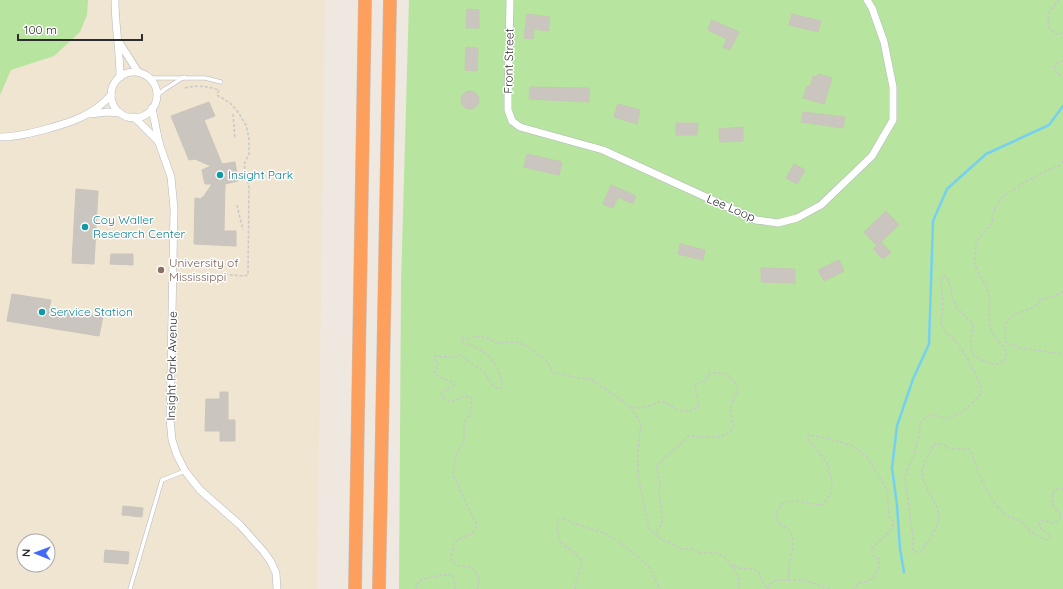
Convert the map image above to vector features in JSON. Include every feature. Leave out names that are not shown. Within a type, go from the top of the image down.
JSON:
[{"type":"highway","points":[[355,589],[366,0]]},
{"type":"highway","points":[[380,589],[390,0]]},
{"type":"street","points":[[115,0],[120,77]]},
{"type":"street","name":"Front Street","points":[[510,0],[508,110],[512,121]]},
{"type":"street","name":"Lee Loop","points":[[512,121],[520,128],[602,150],[756,220],[778,223],[797,218],[821,205],[872,156],[893,120],[893,87],[884,42],[872,8],[867,0]]},
{"type":"street","points":[[118,40],[138,72]]},
{"type":"street","points":[[0,137],[22,136],[66,124],[88,115],[108,112],[120,113],[134,117],[141,116],[152,108],[155,102],[156,89],[149,78],[138,72],[132,72],[120,77],[115,82],[112,88],[112,102],[120,113]]},
{"type":"street","points":[[88,115],[111,95]]},
{"type":"street","name":"Insight Park Avenue","points":[[152,108],[159,143],[171,177],[174,208],[170,419],[172,440],[185,471],[200,490],[240,526],[264,552],[276,573],[277,589]]},
{"type":"street","points":[[134,117],[159,143]]},
{"type":"lane","points":[[156,96],[185,77]]},
{"type":"lane","points":[[149,78],[206,78],[221,82]]},
{"type":"lane","points":[[130,589],[162,480],[185,471]]},
{"type":"path","points":[[1059,0],[1049,12],[1048,26],[1055,34],[1060,34],[1063,32]]},
{"type":"path","points":[[1063,61],[1057,63],[1054,67],[1055,71],[1059,75],[1063,76]]},
{"type":"path","points":[[185,88],[194,85],[219,90],[217,95],[230,103],[243,118],[249,138],[249,154],[244,164],[249,188],[248,275],[221,274]]},
{"type":"path","points":[[234,114],[235,139]]},
{"type":"path","points":[[1063,161],[1058,167],[1050,169],[1027,181],[1003,196],[994,210],[992,224],[976,242],[975,265],[986,285],[990,298],[989,322],[993,335],[1007,352],[1005,360],[997,364],[990,363],[979,359],[972,354],[971,342],[973,324],[957,308],[952,298],[947,277],[944,276],[941,279],[943,308],[941,323],[945,332],[955,340],[966,356],[977,377],[982,392],[975,401],[962,412],[948,418],[931,414],[921,422],[913,459],[908,466],[905,480],[913,536],[913,550],[918,553],[926,546],[935,530],[939,515],[922,475],[922,468],[934,444],[943,444],[950,448],[970,449],[974,457],[977,471],[987,492],[1002,512],[1017,520],[1020,520],[1031,532],[1048,540],[1051,535],[1042,530],[1039,525],[1042,520],[1054,523],[1060,519],[1060,513],[1052,506],[1052,494],[1057,488],[1063,489]]},
{"type":"path","points":[[237,205],[243,230]]},
{"type":"path","points":[[1063,291],[1055,296],[1041,299],[1037,305],[1030,309],[1018,312],[1007,321],[1004,330],[1006,342],[1020,348],[1063,354]]},
{"type":"path","points":[[477,589],[479,583],[477,574],[471,568],[456,565],[452,559],[454,544],[459,539],[473,533],[477,525],[453,475],[455,457],[464,441],[464,422],[470,415],[472,398],[467,395],[451,402],[443,398],[442,393],[454,385],[450,380],[437,376],[434,373],[438,365],[437,361],[434,360],[435,356],[449,357],[461,355],[484,372],[491,383],[498,389],[502,386],[501,376],[488,354],[474,345],[463,343],[462,339],[480,336],[497,343],[516,342],[528,347],[546,360],[553,372],[574,377],[591,378],[631,408],[641,424],[638,448],[638,475],[649,529],[664,541],[671,543],[680,550],[692,549],[701,553],[716,553],[726,558],[738,575],[739,589]]},
{"type":"path","points":[[631,408],[652,405],[660,401],[667,403],[672,408],[681,412],[699,407],[695,385],[705,381],[709,374],[713,373],[730,376],[735,381],[738,389],[731,405],[730,414],[734,427],[731,432],[723,436],[711,438],[689,436],[656,467],[660,482],[658,495],[662,513],[662,524],[656,535]]},
{"type":"path","points":[[788,580],[790,576],[788,572],[793,538],[791,531],[785,526],[779,524],[776,514],[784,503],[806,502],[814,505],[822,505],[831,494],[832,484],[829,470],[825,460],[807,438],[809,435],[826,438],[853,446],[867,457],[887,490],[889,516],[892,521],[892,529],[872,548],[872,555],[879,559],[879,566],[874,577],[866,582],[858,583],[854,589]]},
{"type":"path","points":[[575,589],[576,579],[581,568],[582,560],[560,542],[557,528],[558,520],[564,519],[605,533],[622,544],[648,565],[660,589]]},
{"type":"path","points":[[731,564],[739,568],[754,569],[759,572],[763,584],[767,589],[772,581],[777,580],[803,580],[831,589]]},
{"type":"path","points":[[416,589],[419,580],[442,575],[453,575],[455,589]]},
{"type":"shaded area","name":"University of Mississippi","points":[[0,0],[325,0],[317,589],[0,589]]},
{"type":"green space","points":[[0,0],[88,0],[87,15],[80,32],[54,56],[11,70],[0,95]]},
{"type":"green space","points":[[409,0],[1063,0],[1063,589],[399,589],[401,285]]},
{"type":"building","points":[[467,9],[479,10],[479,28],[466,28]]},
{"type":"building","points":[[527,14],[550,17],[548,31],[534,29],[533,39],[524,38]]},
{"type":"building","points":[[792,14],[821,21],[818,32],[789,25]]},
{"type":"building","points":[[712,20],[739,32],[730,50],[723,47],[727,39],[708,30]]},
{"type":"building","points":[[466,47],[478,48],[477,71],[465,70]]},
{"type":"building","points":[[818,74],[832,78],[824,104],[803,98],[807,86],[810,87],[813,76],[817,77]]},
{"type":"building","points":[[530,87],[589,88],[589,102],[529,99]]},
{"type":"building","points":[[466,91],[474,91],[479,96],[477,107],[474,109],[466,109],[461,104],[461,96]]},
{"type":"building","name":"Insight Park","points":[[209,102],[215,116],[204,120],[222,164],[235,162],[238,181],[225,184],[224,231],[236,231],[236,246],[194,244],[195,198],[200,199],[204,196],[212,184],[205,184],[202,170],[211,166],[195,159],[189,160],[171,116]]},
{"type":"building","points":[[618,104],[640,110],[637,124],[614,117]]},
{"type":"building","points":[[803,112],[845,117],[843,128],[801,122]]},
{"type":"building","points":[[676,123],[698,123],[697,135],[676,135]]},
{"type":"building","points":[[743,127],[743,141],[720,142],[719,129]]},
{"type":"building","points":[[527,154],[562,162],[559,175],[524,167]]},
{"type":"building","points":[[794,164],[805,170],[797,184],[786,178]]},
{"type":"building","points":[[611,185],[636,196],[633,204],[618,197],[613,208],[603,204]]},
{"type":"building","name":"Coy Waller Research Center","points":[[76,189],[98,191],[94,264],[72,263]]},
{"type":"building","points":[[886,211],[899,225],[881,242],[891,252],[883,259],[873,249],[877,246],[864,232]]},
{"type":"building","points":[[680,244],[705,250],[703,260],[678,254]]},
{"type":"building","points":[[111,254],[133,254],[133,265],[110,264]]},
{"type":"building","points":[[839,260],[844,271],[824,281],[818,270]]},
{"type":"building","points":[[761,268],[795,269],[795,283],[761,282]]},
{"type":"building","name":"Service Station","points":[[12,294],[51,300],[49,308],[103,316],[99,336],[7,321]]},
{"type":"building","points":[[220,392],[228,392],[228,420],[235,420],[235,441],[220,441],[220,431],[205,431],[206,399],[220,399]]},
{"type":"building","points":[[123,506],[143,508],[142,517],[122,515]]},
{"type":"building","points":[[105,550],[129,552],[128,564],[104,562]]},
{"type":"waterway","points":[[904,572],[900,549],[897,505],[892,468],[897,426],[913,379],[929,344],[933,221],[947,189],[986,154],[1049,125],[1063,106]]},
{"type":"place","name":"Insight Park","points":[[220,175]]},
{"type":"place","name":"Coy Waller Research Center","points":[[85,227]]},
{"type":"place","name":"University of Mississippi","points":[[161,270]]},
{"type":"place","name":"Service Station","points":[[42,312]]}]
